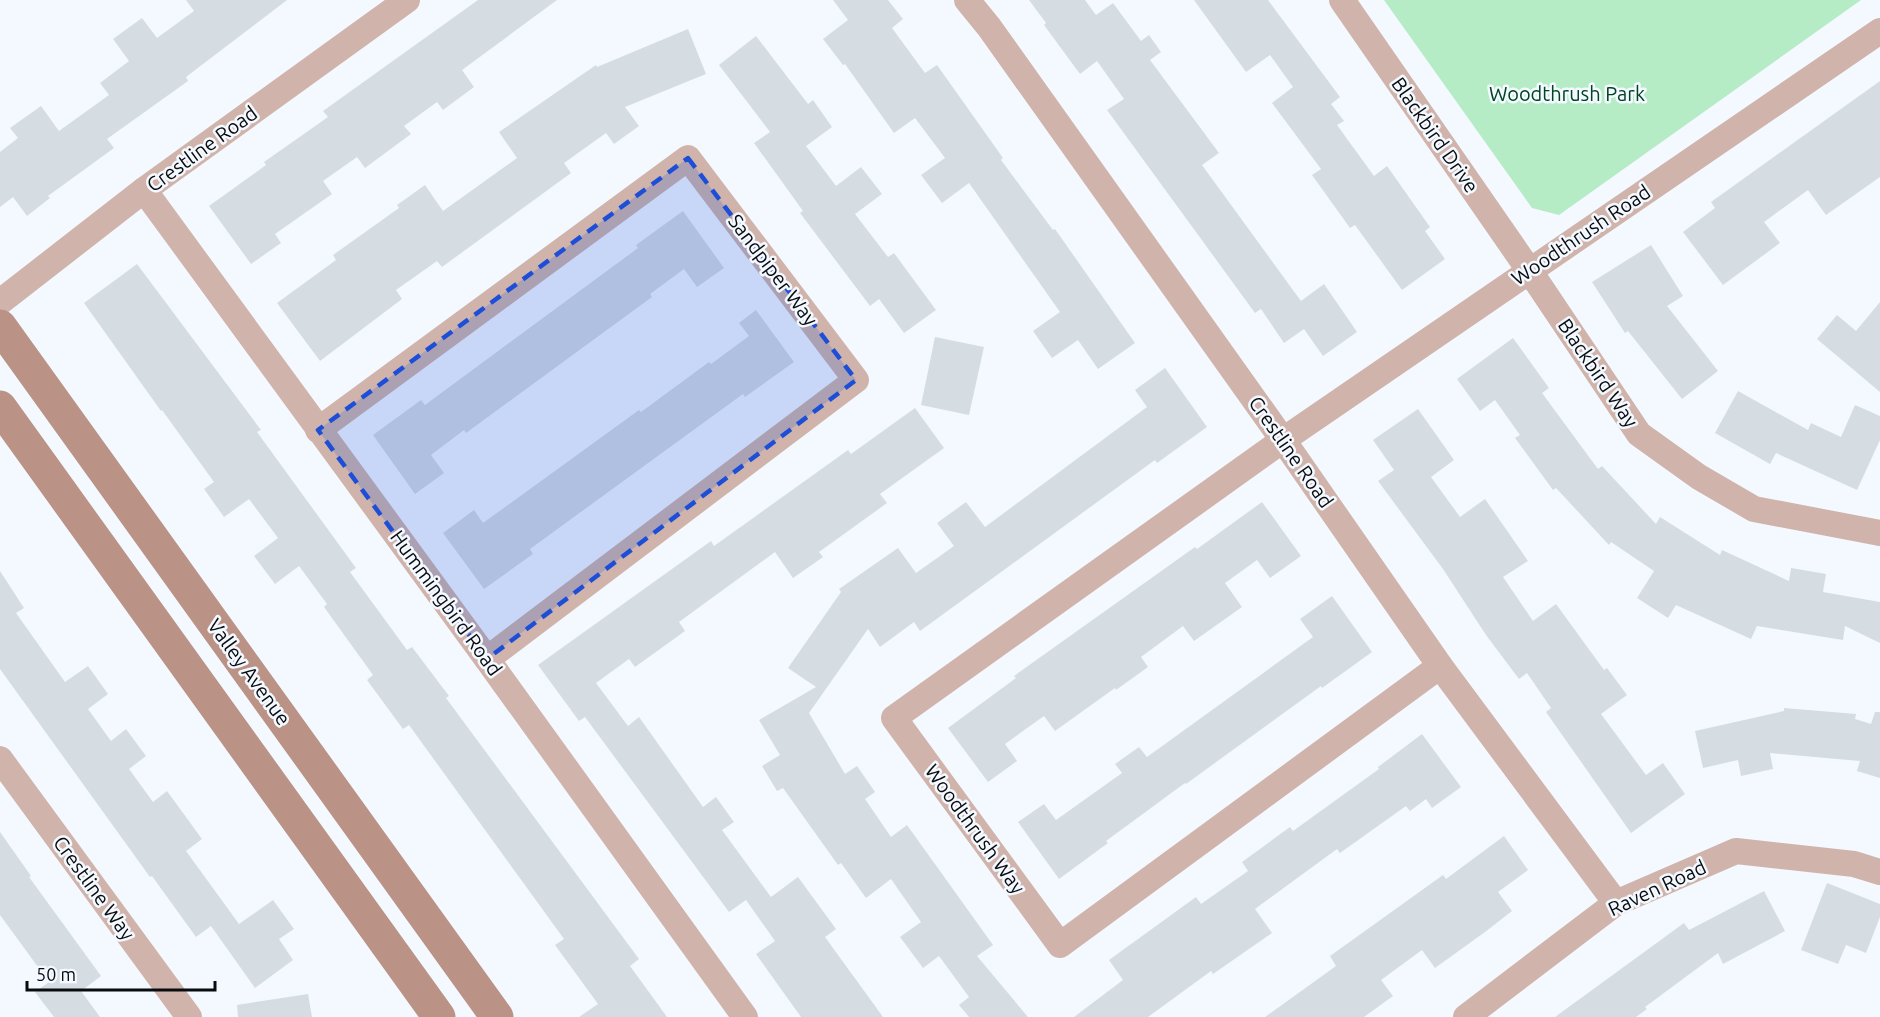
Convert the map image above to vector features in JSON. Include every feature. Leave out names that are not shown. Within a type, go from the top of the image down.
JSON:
[{"type":"main road","name":"Valley Avenue","points":[[0,326],[497,1017]]},
{"type":"main road","points":[[0,407],[424,1004],[440,1017]]},
{"type":"street","name":"Crestline Road","points":[[0,302],[144,190],[407,0]]},
{"type":"street","name":"Crestline Road","points":[[967,0],[989,27],[1283,440],[1440,666],[1616,903]]},
{"type":"street","name":"Blackbird Drive","points":[[1341,0],[1529,270]]},
{"type":"street","name":"Woodthrush Road","points":[[1283,440],[1880,31]]},
{"type":"street","name":"Sandpiper Way","points":[[318,430],[688,158],[856,380],[487,659]]},
{"type":"street","name":"Hummingbird Road","points":[[144,190],[745,1017]]},
{"type":"street","name":"Blackbird Way","points":[[1529,270],[1639,434],[1699,477],[1754,509],[1880,533]]},
{"type":"street","name":"Woodthrush Way","points":[[1283,440],[894,718],[1060,945],[1440,666]]},
{"type":"street","name":"Crestline Way","points":[[0,759],[189,1017]]},
{"type":"street","name":"Raven Road","points":[[1466,1017],[1616,903],[1736,851],[1854,864],[1880,872]]},
{"type":"highlighted area","points":[[688,158],[856,380],[487,659],[318,430]]},
{"type":"green space","name":"Woodthrush Park","points":[[1384,0],[1861,0],[1559,215],[1532,208]]},
{"type":"building","points":[[186,0],[287,0],[186,77],[188,81],[107,139],[114,148],[48,196],[50,198],[27,216],[13,197],[0,207],[0,152],[18,138],[10,128],[41,106],[59,131],[109,95],[100,83],[129,61],[113,39],[142,18],[157,38],[194,11]]},
{"type":"building","points":[[478,0],[557,0],[462,70],[474,87],[443,110],[437,102],[404,126],[411,134],[365,168],[357,157],[323,181],[332,194],[275,234],[281,243],[251,264],[209,206],[266,165],[264,162],[328,117],[323,111]]},
{"type":"building","points":[[833,0],[888,0],[903,19],[892,28],[925,73],[937,65],[1003,158],[1001,160],[1053,230],[1055,229],[1135,343],[1098,369],[1078,340],[1052,358],[1033,331],[1060,312],[969,183],[942,203],[921,175],[945,158],[915,118],[894,133],[845,64],[843,65],[823,39],[848,20]]},
{"type":"building","points":[[1029,0],[1085,0],[1096,15],[1113,3],[1141,41],[1149,35],[1161,52],[1150,60],[1219,153],[1202,165],[1301,301],[1324,284],[1357,332],[1323,356],[1304,329],[1284,343],[1261,309],[1255,313],[1107,110],[1124,99],[1097,61],[1080,74],[1044,25],[1046,23]]},
{"type":"building","points":[[1194,0],[1268,0],[1340,97],[1331,104],[1344,121],[1337,125],[1374,176],[1387,166],[1430,227],[1425,231],[1445,259],[1402,290],[1355,225],[1350,228],[1312,175],[1321,169],[1272,103],[1293,87],[1270,55],[1246,72]]},
{"type":"building","points":[[688,29],[706,74],[625,107],[639,126],[614,144],[606,133],[564,163],[571,173],[442,267],[437,261],[396,290],[402,299],[320,361],[277,303],[336,260],[333,255],[399,208],[397,205],[425,185],[443,211],[517,158],[499,132],[596,65],[597,67]]},
{"type":"building","points":[[756,36],[808,104],[813,100],[832,127],[806,146],[836,186],[861,167],[882,194],[855,214],[888,257],[894,253],[936,310],[904,333],[879,299],[870,306],[800,213],[803,211],[754,143],[770,132],[719,65]]},
{"type":"building","points":[[1880,81],[1880,177],[1826,215],[1808,190],[1764,222],[1780,243],[1723,285],[1683,232],[1715,208],[1711,202]]},
{"type":"building","points":[[683,211],[724,268],[697,287],[684,269],[650,294],[652,297],[466,433],[464,430],[431,455],[444,473],[415,494],[373,435],[421,400],[425,405],[638,248],[636,245]]},
{"type":"building","points":[[1651,245],[1683,296],[1667,306],[1718,371],[1682,399],[1628,331],[1625,333],[1592,282]]},
{"type":"building","points":[[137,264],[261,430],[257,432],[356,568],[350,572],[407,650],[412,647],[449,696],[446,698],[639,959],[630,966],[667,1017],[579,1017],[598,1004],[555,945],[564,939],[409,725],[403,729],[367,680],[373,675],[324,607],[327,604],[299,566],[275,584],[254,556],[278,538],[249,499],[224,517],[204,489],[214,482],[84,303]]},
{"type":"building","points":[[1880,302],[1880,392],[1817,339],[1837,315],[1856,331]]},
{"type":"building","points":[[756,310],[794,362],[745,397],[743,394],[530,549],[533,554],[484,589],[443,533],[474,510],[483,523],[639,410],[641,412],[709,362],[711,364],[749,336],[739,323]]},
{"type":"building","points":[[935,337],[984,347],[969,415],[921,405]]},
{"type":"building","points":[[1513,338],[1549,388],[1542,393],[1598,469],[1602,466],[1656,524],[1660,517],[1720,555],[1722,550],[1789,581],[1791,568],[1826,574],[1823,592],[1880,602],[1880,643],[1845,626],[1843,640],[1757,626],[1751,639],[1676,605],[1668,618],[1637,598],[1654,571],[1611,542],[1609,545],[1556,488],[1553,490],[1515,438],[1520,435],[1495,400],[1480,411],[1457,379]]},
{"type":"building","points":[[1165,368],[1207,427],[1157,463],[1155,460],[920,631],[914,622],[880,647],[868,629],[809,713],[845,774],[857,766],[875,792],[865,799],[891,837],[907,825],[993,945],[977,956],[1028,1017],[969,1017],[959,1005],[969,997],[939,956],[923,968],[900,937],[921,922],[891,879],[866,898],[841,863],[838,865],[783,788],[777,791],[762,766],[780,755],[759,720],[816,687],[788,668],[841,592],[839,589],[898,548],[916,573],[954,546],[937,523],[966,502],[985,527],[1147,407],[1135,390]]},
{"type":"building","points":[[1738,391],[1808,430],[1811,423],[1841,437],[1855,405],[1880,416],[1880,440],[1857,490],[1776,453],[1770,464],[1715,433]]},
{"type":"building","points":[[915,408],[944,448],[880,494],[887,503],[819,552],[823,557],[793,578],[775,552],[679,622],[685,631],[635,667],[629,659],[596,683],[628,726],[639,717],[703,807],[716,797],[734,822],[722,830],[771,897],[798,877],[836,929],[825,937],[883,1017],[801,1017],[756,954],[775,941],[746,900],[729,912],[585,717],[579,721],[538,665],[711,541],[714,546],[848,450],[851,454]]},
{"type":"building","points":[[1418,409],[1454,460],[1431,477],[1460,517],[1485,499],[1528,561],[1503,577],[1533,621],[1556,604],[1604,670],[1607,668],[1627,695],[1601,714],[1646,775],[1663,763],[1685,794],[1631,833],[1546,712],[1551,708],[1527,673],[1519,679],[1486,635],[1443,569],[1378,481],[1394,470],[1373,440]]},
{"type":"building","points":[[1262,502],[1301,556],[1270,578],[1257,560],[1225,583],[1242,607],[1194,641],[1183,626],[1141,657],[1148,667],[1055,731],[1044,716],[1005,744],[1017,761],[988,782],[948,728],[1016,678],[1014,676]]},
{"type":"building","points":[[0,571],[24,608],[16,613],[65,682],[88,666],[108,694],[88,709],[111,741],[126,729],[146,756],[129,769],[153,802],[167,791],[202,839],[186,851],[239,924],[273,900],[294,929],[279,939],[293,960],[255,988],[211,926],[196,937],[0,669]]},
{"type":"building","points":[[1332,596],[1372,652],[1185,783],[1059,879],[1018,822],[1044,804],[1056,820],[1122,773],[1115,764],[1139,747],[1147,757],[1313,637],[1300,619]]},
{"type":"building","points":[[1784,708],[1856,714],[1855,719],[1871,724],[1875,712],[1880,712],[1880,778],[1857,771],[1860,761],[1770,753],[1773,769],[1741,776],[1738,760],[1703,768],[1695,731],[1784,711]]},
{"type":"building","points":[[1422,734],[1461,787],[1432,808],[1426,799],[1410,811],[1406,806],[1340,853],[1337,849],[1255,909],[1272,933],[1213,974],[1211,971],[1148,1017],[1074,1017],[1123,980],[1109,960],[1196,897],[1201,904],[1248,871],[1242,862],[1290,827],[1293,831],[1379,769],[1378,767]]},
{"type":"building","points":[[0,832],[31,876],[29,877],[101,976],[81,991],[100,1017],[54,1017],[35,992],[49,982],[0,915]]},
{"type":"building","points":[[1504,836],[1528,870],[1498,892],[1512,911],[1485,932],[1435,968],[1422,950],[1381,980],[1393,996],[1364,1017],[1265,1017],[1336,966],[1330,956],[1443,875],[1446,879]]},
{"type":"building","points":[[1827,883],[1880,904],[1880,917],[1866,953],[1846,945],[1838,964],[1801,950]]},
{"type":"building","points":[[1764,891],[1785,931],[1723,964],[1718,953],[1645,1007],[1647,1009],[1636,1017],[1555,1017],[1684,923],[1689,930]]},
{"type":"building","points":[[308,994],[312,1017],[238,1017],[237,1005]]}]
